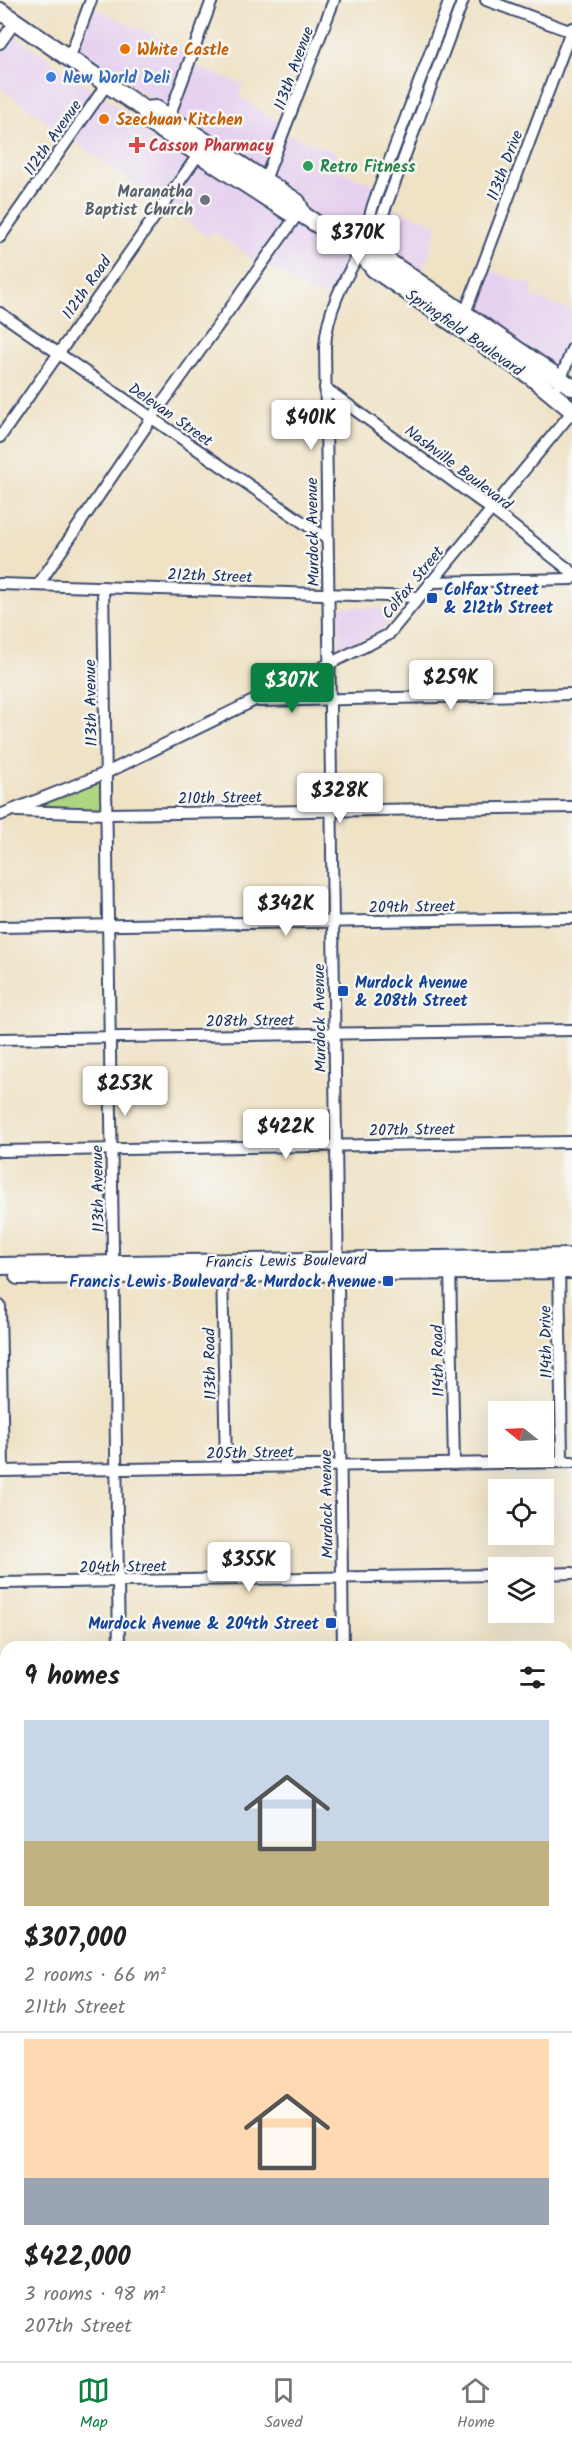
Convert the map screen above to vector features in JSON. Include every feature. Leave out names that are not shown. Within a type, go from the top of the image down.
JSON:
[{"type":"main road","name":"Springfield Boulevard","points":[[0,11],[145,110],[156,110],[169,117],[297,202],[300,211],[360,252],[374,269],[554,395],[572,411]]},
{"type":"main road","name":"Springfield Boulevard","points":[[145,110],[148,120],[198,155],[289,212],[300,211]]},
{"type":"main road","name":"Springfield Boulevard","points":[[360,252],[383,258],[567,382]]},
{"type":"main road","name":"Francis Lewis Boulevard","points":[[0,1266],[112,1269],[565,1264]]},
{"type":"main road","name":"Francis Lewis Boulevard","points":[[0,1277],[112,1269]]},
{"type":"street","points":[[69,59],[91,0]]},
{"type":"street","points":[[169,117],[212,0]]},
{"type":"street","name":"113th Avenue","points":[[265,180],[334,0]]},
{"type":"street","name":"Murdock Avenue","points":[[360,252],[373,205],[450,0]]},
{"type":"street","name":"Murdock Avenue","points":[[343,1641],[330,810],[326,336],[329,317],[342,284],[383,214],[463,0]]},
{"type":"street","points":[[486,0],[572,30]]},
{"type":"street","points":[[0,43],[15,22]]},
{"type":"street","name":"113th Drive","points":[[465,313],[572,30]]},
{"type":"street","name":"112th Avenue","points":[[0,237],[108,84]]},
{"type":"street","points":[[413,99],[424,103]]},
{"type":"street","name":"112th Road","points":[[0,437],[198,155]]},
{"type":"street","points":[[38,585],[151,419],[300,211]]},
{"type":"street","name":"Delevan Street","points":[[0,312],[327,539]]},
{"type":"street","points":[[554,395],[567,382],[572,349]]},
{"type":"street","name":"Nashville Boulevard","points":[[325,388],[491,509],[572,572]]},
{"type":"street","name":"Colfax Street","points":[[0,815],[106,773],[388,635],[572,411]]},
{"type":"street","points":[[430,582],[572,579]]},
{"type":"street","name":"212th Street","points":[[0,584],[420,597]]},
{"type":"street","name":"113th Avenue","points":[[103,587],[119,1641]]},
{"type":"street","points":[[253,701],[572,694]]},
{"type":"street","name":"210th Street","points":[[12,810],[107,814],[572,807]]},
{"type":"street","name":"209th Street","points":[[0,927],[572,918]]},
{"type":"street","name":"208th Street","points":[[0,1039],[572,1030]]},
{"type":"street","name":"207th Street","points":[[0,1151],[572,1142]]},
{"type":"street","name":"114th Road","points":[[450,1264],[454,1464]]},
{"type":"street","name":"114th Drive","points":[[565,1264],[567,1462]]},
{"type":"street","name":"113th Road","points":[[222,1267],[226,1467]]},
{"type":"street","points":[[0,1306],[1,1471]]},
{"type":"street","name":"205th Street","points":[[1,1471],[567,1462]]},
{"type":"street","points":[[554,1574],[572,1573]]},
{"type":"street","name":"204th Street","points":[[0,1582],[488,1575]]},
{"type":"shaded area","points":[[91,6],[194,54],[191,65],[243,84],[239,96],[288,129],[286,134],[337,153],[332,168],[385,188],[379,203],[438,225],[420,278],[306,210],[302,200],[76,48]]},
{"type":"shaded area","points":[[0,25],[170,143],[352,260],[333,298],[309,292],[260,261],[258,263],[213,231],[208,237],[0,88]]},
{"type":"shaded area","points":[[484,268],[534,286],[531,296],[572,311],[572,343],[561,374],[468,312]]},
{"type":"shaded area","points":[[338,607],[398,609],[382,630],[340,650]]},
{"type":"green space","points":[[313,677],[314,697],[276,696]]},
{"type":"green space","points":[[105,776],[105,811],[32,808]]},
{"type":"place","name":"White Castle","points":[[125,49]]},
{"type":"place","name":"New World Deli","points":[[51,77]]},
{"type":"place","name":"Szechuan Kitchen","points":[[104,119]]},
{"type":"place","name":"Casson Pharmacy","points":[[137,145]]},
{"type":"place","name":"Retro Fitness","points":[[308,166]]},
{"type":"place","name":"Maranatha Baptist Church","points":[[205,200]]},
{"type":"place","name":"Colfax Street & 212th Street","points":[[432,598]]},
{"type":"place","name":"Murdock Avenue & 208th Street","points":[[343,991]]},
{"type":"place","name":"Francis Lewis Boulevard & Murdock Avenue","points":[[388,1281]]},
{"type":"place","name":"Murdock Avenue & 204th Street","points":[[331,1623]]}]
